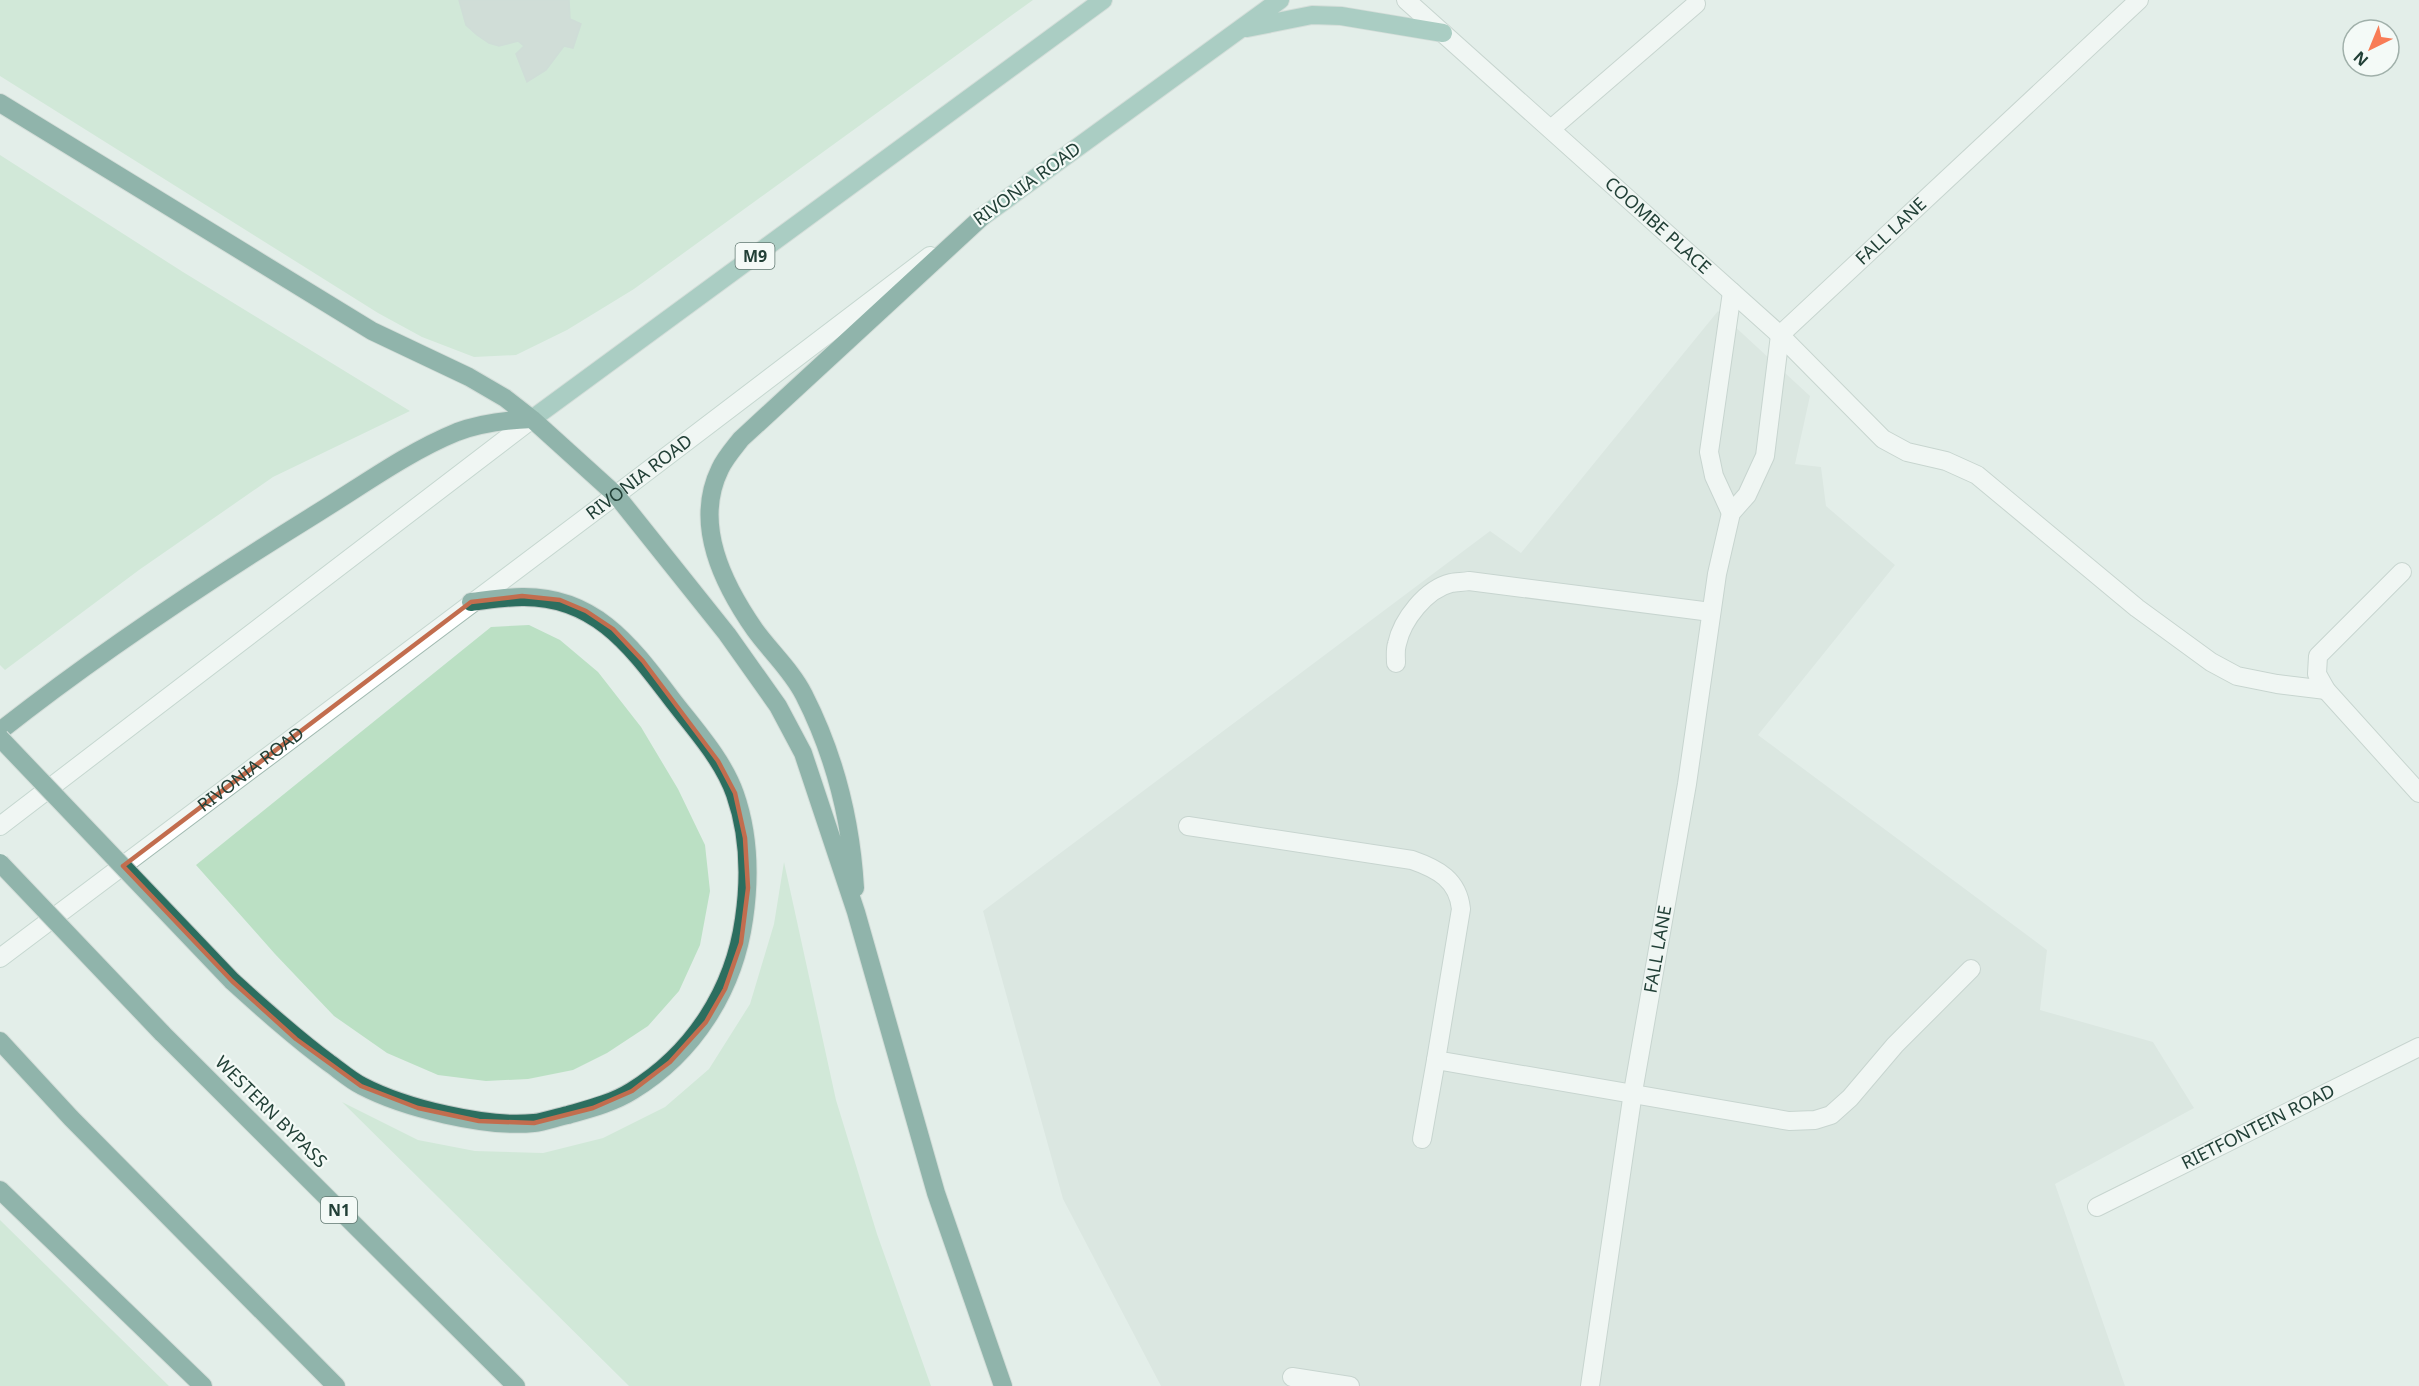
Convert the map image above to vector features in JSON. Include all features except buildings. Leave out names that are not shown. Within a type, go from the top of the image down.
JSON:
[{"type":"highway","points":[[0,103],[372,331],[495,391],[532,419],[616,495],[727,634],[778,706],[803,753],[856,912],[936,1193],[1002,1386]]},
{"type":"highway","points":[[856,912],[853,847],[840,788],[824,736],[803,692],[785,665],[756,631],[722,575],[712,544],[710,502],[720,469],[741,439],[982,217]]},
{"type":"highway","points":[[0,731],[117,642],[286,533],[424,448],[458,432],[495,421],[532,419]]},
{"type":"highway","points":[[0,738],[232,981],[296,1039],[361,1086],[418,1108],[479,1121],[534,1123],[593,1108],[632,1091],[670,1062],[706,1022],[725,989],[741,943],[748,888],[745,838],[735,793],[718,761],[643,661],[613,629],[586,611],[560,600],[522,597],[471,602]]},
{"type":"highway","name":"WESTERN BYPASS","points":[[0,863],[162,1033],[516,1386]]},
{"type":"highway","points":[[0,1041],[71,1118],[336,1386]]},
{"type":"highway","points":[[0,1190],[203,1386]]},
{"type":"main road","name":"M9","points":[[532,419],[1103,0]]},
{"type":"main road","name":"RIVONIA ROAD","points":[[982,217],[1280,0]]},
{"type":"main road","points":[[1234,33],[1243,29],[1312,15],[1341,16],[1443,33]]},
{"type":"street","name":"COOMBE PLACE","points":[[1406,0],[1780,335],[1883,439],[1907,452],[1946,461],[1977,475],[2137,608],[2211,662],[2237,676],[2326,690]]},
{"type":"street","name":"FALL LANE","points":[[1590,1386],[1633,1092],[1687,784],[1711,612],[1731,513],[1747,495],[1765,456],[1780,335],[2139,0]]},
{"type":"street","points":[[1551,129],[1696,3]]},
{"type":"street","name":"RIVONIA ROAD","points":[[0,958],[982,217]]},
{"type":"street","points":[[1731,513],[1714,476],[1709,452],[1732,292]]},
{"type":"street","name":"M9","points":[[0,826],[532,419]]},
{"type":"street","points":[[2402,572],[2318,656],[2318,674],[2326,690],[2419,793]]},
{"type":"street","points":[[1396,663],[1396,644],[1413,612],[1435,590],[1450,583],[1469,581],[1711,612]]},
{"type":"street","points":[[1188,826],[1412,860],[1428,865],[1453,884],[1460,896],[1461,909],[1422,1139]]},
{"type":"street","points":[[1436,1060],[1633,1092],[1789,1121],[1815,1120],[1831,1115],[1850,1098],[1895,1045],[1971,969]]},
{"type":"street","name":"RIETFONTEIN ROAD","points":[[2097,1207],[2419,1047]]},
{"type":"street","points":[[1292,1377],[1350,1386]]},
{"type":"highlighted area","points":[[522,596],[560,600],[586,611],[613,629],[643,661],[718,761],[735,793],[745,838],[748,888],[741,943],[725,989],[706,1022],[670,1062],[632,1091],[593,1108],[534,1123],[479,1121],[418,1108],[361,1086],[296,1039],[232,981],[123,866],[471,602]]},
{"type":"shaded area","points":[[1718,311],[1810,396],[1795,464],[1821,467],[1826,506],[1895,565],[1758,735],[2047,950],[2040,1010],[2153,1042],[2194,1108],[2055,1184],[2125,1386],[1161,1386],[1063,1199],[983,911],[1490,531],[1521,553]]},
{"type":"green space","points":[[0,0],[1033,0],[634,289],[567,330],[516,355],[474,357],[422,337],[378,313],[0,76]]},
{"type":"green space","points":[[0,155],[183,272],[410,411],[273,477],[139,570],[5,670],[0,665]]},
{"type":"green space","points":[[529,625],[560,640],[598,672],[641,727],[678,789],[705,845],[710,891],[700,945],[679,991],[648,1026],[607,1053],[573,1070],[528,1079],[486,1081],[438,1075],[387,1053],[334,1016],[196,865],[491,627]]},
{"type":"green space","points":[[784,862],[836,1100],[877,1234],[931,1386],[629,1386],[342,1102],[418,1140],[475,1151],[543,1153],[603,1138],[665,1107],[709,1069],[750,1004],[774,924]]},
{"type":"green space","points":[[0,1220],[169,1386],[0,1386]]}]
